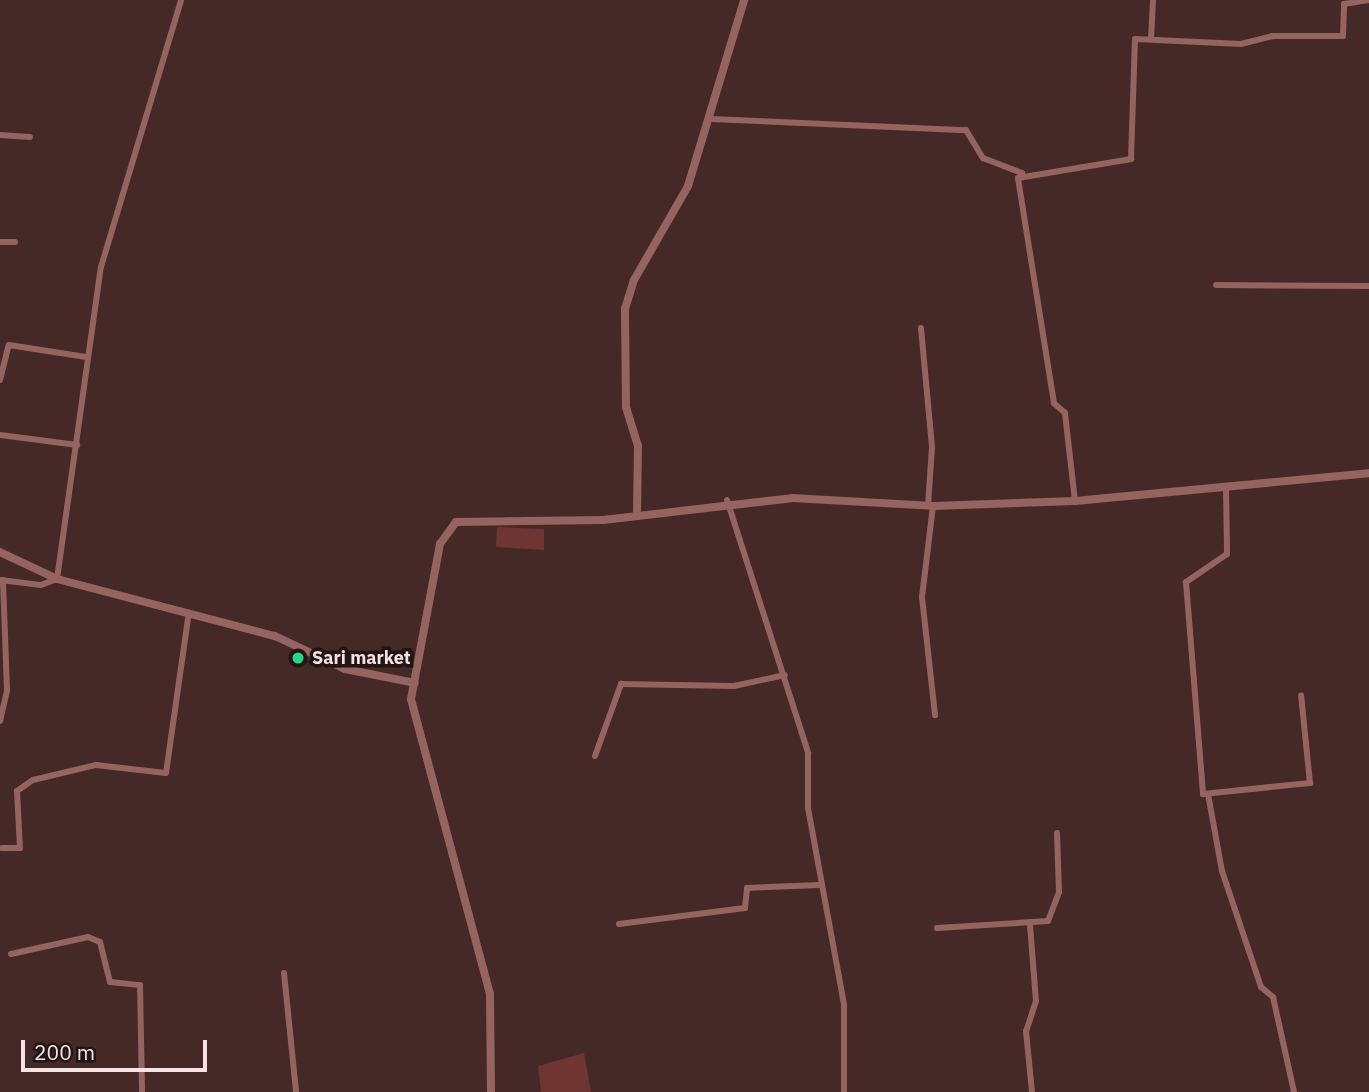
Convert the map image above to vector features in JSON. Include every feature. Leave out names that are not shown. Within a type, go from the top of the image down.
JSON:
[{"type":"street","points":[[57,579],[100,267],[181,0]]},
{"type":"street","points":[[637,516],[638,446],[626,407],[625,309],[634,280],[688,186],[744,0]]},
{"type":"street","points":[[1151,38],[1153,0]]},
{"type":"street","points":[[710,119],[966,130],[983,159],[1022,173],[1131,159],[1131,42],[1151,38],[1229,44],[1272,36],[1343,36],[1344,4],[1369,0]]},
{"type":"street","points":[[0,135],[30,137]]},
{"type":"street","points":[[1022,173],[1023,226],[1048,339],[1054,403],[1065,413],[1075,501]]},
{"type":"street","points":[[0,242],[15,242]]},
{"type":"street","points":[[1216,285],[1369,286]]},
{"type":"street","points":[[920,328],[932,447],[931,506],[922,597],[935,715]]},
{"type":"street","points":[[0,380],[9,345],[86,357]]},
{"type":"street","points":[[0,435],[77,444]]},
{"type":"street","points":[[491,1092],[490,994],[411,699],[440,544],[456,522],[637,516],[727,500],[931,506],[1075,501],[1369,473]]},
{"type":"street","points":[[1226,487],[1227,554],[1186,582],[1194,737],[1203,794],[1310,783],[1301,695]]},
{"type":"street","points":[[727,500],[808,753],[820,885],[844,1005],[844,1092]]},
{"type":"street","points":[[0,552],[57,579],[188,618],[275,636],[345,669],[415,683]]},
{"type":"street","points":[[0,721],[7,690],[1,580],[41,585],[57,579]]},
{"type":"street","points":[[2,848],[20,848],[17,791],[33,780],[96,765],[166,774],[188,618]]},
{"type":"street","points":[[595,756],[621,684],[734,686],[785,675]]},
{"type":"street","points":[[1209,794],[1222,871],[1261,987],[1273,997],[1294,1092]]},
{"type":"street","points":[[937,928],[1030,925],[1053,916],[1057,833]]},
{"type":"street","points":[[619,924],[745,908],[747,888],[820,885]]},
{"type":"street","points":[[1030,925],[1036,1001],[1026,1031],[1032,1092]]},
{"type":"street","points":[[11,954],[88,937],[100,942],[110,982],[140,985],[142,1092]]},
{"type":"street","points":[[284,973],[296,1092]]},
{"type":"shaded area","points":[[497,527],[544,529],[544,550],[496,547]]},
{"type":"shaded area","points":[[584,1053],[591,1092],[541,1092],[538,1066]]},
{"type":"place","name":"Sari market","points":[[298,658]]}]
